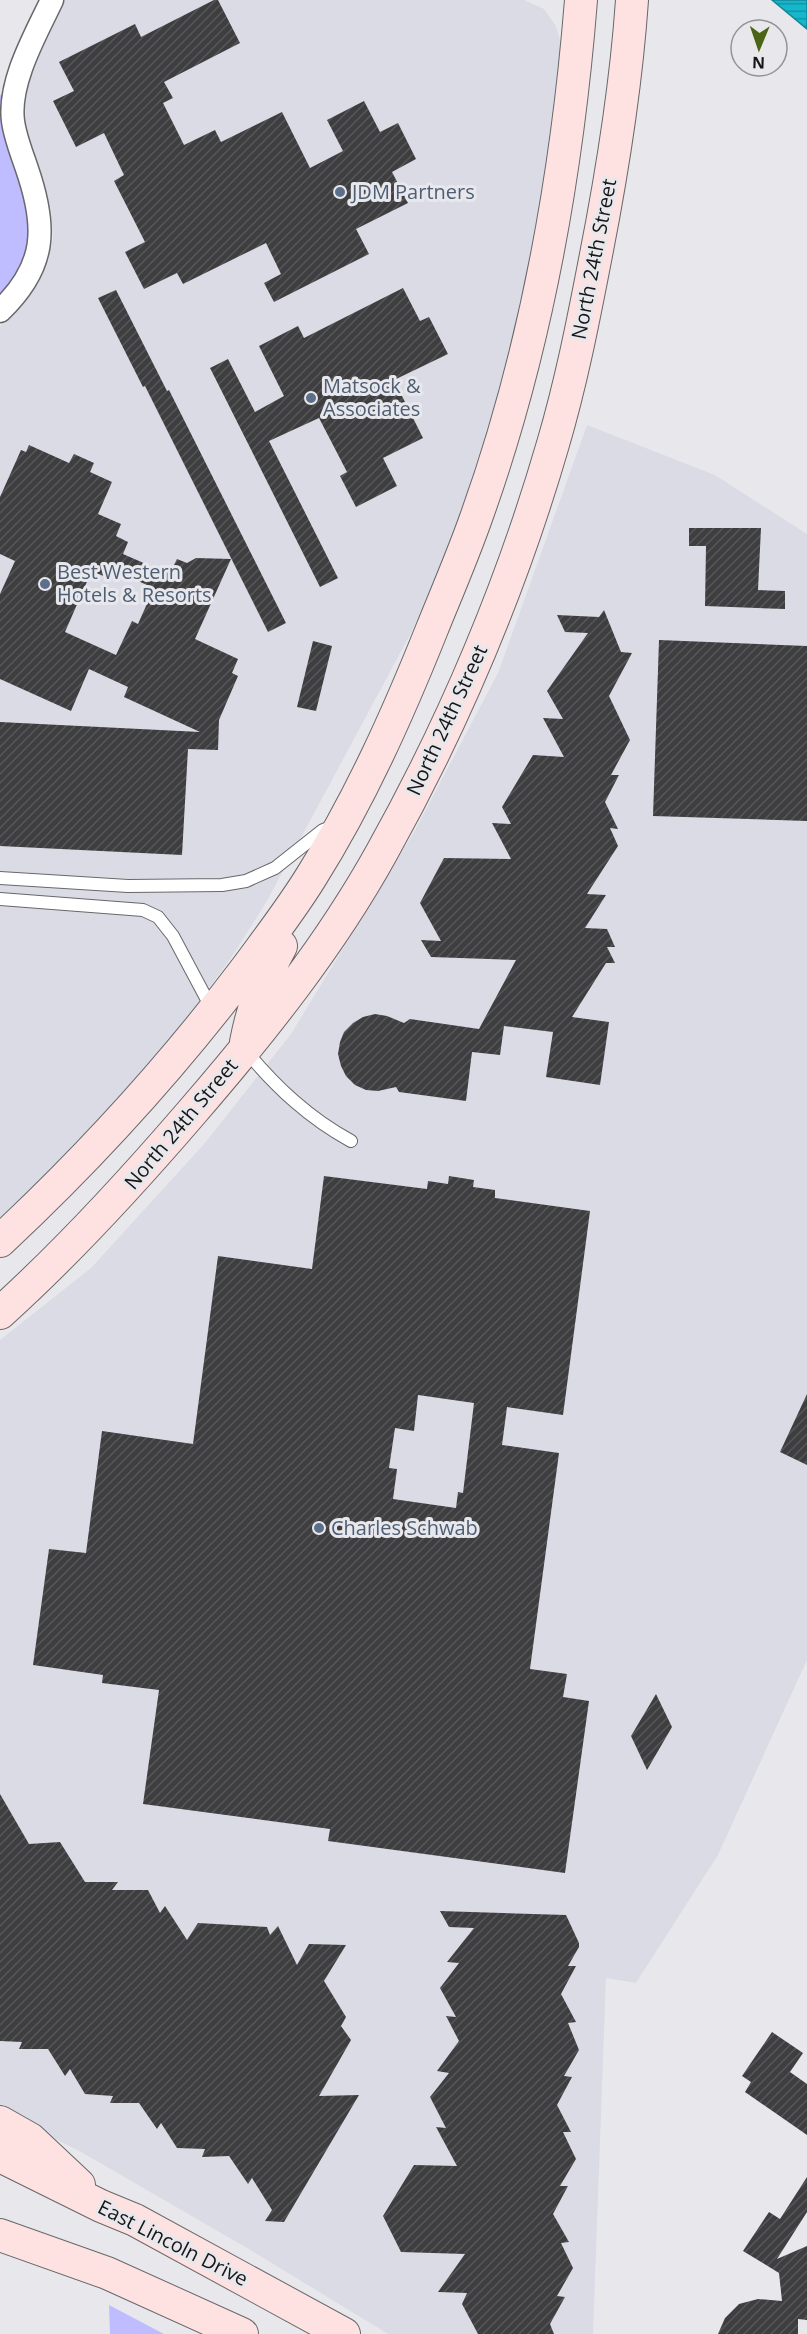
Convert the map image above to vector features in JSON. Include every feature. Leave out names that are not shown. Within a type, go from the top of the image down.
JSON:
[{"type":"main road","points":[[0,1241],[68,1176],[134,1106],[213,1012],[262,947],[325,854],[380,751],[476,519],[502,439],[534,318],[550,240],[569,124],[581,0]]},
{"type":"main road","name":"North 24th Street","points":[[0,1313],[121,1195],[245,1049],[318,954],[382,854],[438,744],[493,619],[554,442],[582,328],[615,148],[624,89],[632,0]]},
{"type":"main road","points":[[169,1065],[207,1051],[245,1049],[253,1009],[263,979],[315,886],[325,854]]},
{"type":"main road","points":[[0,2122],[30,2139],[101,2206]]},
{"type":"main road","name":"East Lincoln Drive","points":[[0,2156],[101,2206],[135,2220],[344,2334]]},
{"type":"main road","points":[[0,2235],[106,2273],[180,2304],[242,2334]]},
{"type":"street","points":[[0,311],[25,282],[36,261],[41,229],[39,211],[13,120],[15,94],[23,63],[52,0]]},
{"type":"lane","points":[[0,878],[128,886],[196,886],[246,881],[275,868],[323,830],[343,823]]},
{"type":"lane","points":[[0,899],[143,910],[158,917],[173,936],[213,1012]]},
{"type":"lane","points":[[245,1049],[271,1081],[293,1101],[326,1127],[351,1141]]},
{"type":"shaded area","points":[[63,0],[524,0],[544,9],[556,26],[562,47],[551,146],[534,248],[515,341],[453,537],[412,631],[267,901],[233,955],[188,1017],[123,1098],[0,1222],[0,326],[18,308],[48,262],[53,238],[51,209],[25,128],[26,87],[37,50]]},
{"type":"shaded area","points":[[772,0],[807,0],[807,29]]},
{"type":"shaded area","points":[[0,95],[3,95],[6,144],[26,193],[30,228],[24,255],[16,275],[0,294]]},
{"type":"shaded area","points":[[587,425],[715,475],[807,534],[807,1660],[718,1855],[636,1983],[606,1978],[593,2334],[388,2334],[247,2248],[81,2152],[0,2111],[0,1340],[91,1268],[204,1144],[291,1034],[414,832],[498,673]]},
{"type":"shaded area","points":[[109,2305],[164,2334],[110,2334]]},
{"type":"building","points":[[218,0],[240,43],[164,82],[173,98],[163,103],[184,145],[215,130],[221,142],[282,112],[310,168],[343,151],[327,120],[364,101],[380,132],[398,123],[416,159],[392,172],[408,203],[356,229],[369,254],[274,302],[264,283],[281,274],[266,243],[183,284],[177,273],[144,289],[125,252],[145,242],[114,181],[124,175],[104,133],[76,147],[53,101],[74,91],[59,62],[135,24],[141,37]]},
{"type":"building","name":"Matsock & Associates","points":[[403,288],[420,321],[429,317],[448,354],[394,380],[423,438],[383,458],[397,486],[356,507],[340,476],[347,472],[319,418],[269,441],[338,578],[320,587],[210,368],[228,359],[255,412],[284,396],[259,346],[298,326],[304,338]]},
{"type":"building","points":[[116,290],[286,623],[268,632],[145,386],[143,387],[98,298]]},
{"type":"building","points":[[29,445],[69,463],[74,454],[94,463],[90,472],[112,482],[98,514],[121,524],[116,536],[128,542],[123,554],[162,571],[165,566],[172,569],[177,559],[187,563],[196,558],[231,559],[195,639],[238,659],[232,673],[238,676],[219,720],[218,750],[188,749],[182,855],[0,846],[0,722],[200,732],[124,697],[128,687],[89,669],[71,711],[0,679],[0,594],[15,561],[0,554],[0,497],[21,450],[26,452]],"holes":[[[115,571],[154,588],[138,624],[132,621],[116,655],[65,632],[89,577],[93,579],[96,573],[111,579]]]},
{"type":"building","points":[[689,528],[761,528],[758,590],[785,591],[785,609],[705,606],[706,546],[689,546]]},
{"type":"building","points":[[604,610],[621,652],[632,653],[609,696],[630,740],[611,775],[619,775],[605,802],[618,829],[610,828],[618,846],[587,894],[606,895],[585,928],[607,929],[615,947],[607,947],[615,963],[606,963],[572,1017],[609,1022],[600,1085],[546,1077],[553,1032],[504,1026],[500,1055],[472,1052],[466,1101],[399,1092],[396,1087],[378,1091],[366,1090],[355,1085],[346,1076],[338,1054],[344,1032],[353,1023],[375,1014],[404,1023],[410,1019],[479,1029],[516,960],[431,957],[421,940],[441,941],[420,903],[444,858],[511,859],[492,823],[511,824],[502,807],[533,755],[564,757],[543,718],[563,719],[547,691],[588,633],[565,632],[557,615],[599,617]]},
{"type":"building","points":[[659,640],[807,646],[807,821],[653,816]]},
{"type":"building","points":[[313,641],[332,646],[316,711],[297,707]]},
{"type":"building","name":"Charles Schwab","points":[[324,1176],[427,1189],[428,1181],[448,1184],[449,1176],[474,1180],[473,1187],[495,1190],[495,1198],[590,1211],[563,1415],[507,1407],[502,1445],[559,1453],[530,1669],[567,1674],[563,1697],[589,1701],[565,1873],[328,1841],[330,1829],[143,1804],[159,1690],[102,1683],[103,1675],[33,1665],[49,1549],[86,1553],[102,1431],[193,1444],[218,1256],[312,1269]],"holes":[[[418,1395],[474,1403],[463,1493],[458,1492],[456,1508],[393,1499],[397,1469],[389,1468],[395,1428],[414,1431]]]},
{"type":"building","points":[[807,1394],[807,1465],[780,1452]]},
{"type":"building","points":[[656,1694],[672,1727],[647,1770],[631,1736]]},
{"type":"building","points":[[0,1794],[29,1844],[60,1842],[85,1882],[118,1882],[112,1890],[148,1890],[160,1913],[165,1906],[187,1940],[198,1923],[267,1927],[270,1935],[278,1926],[297,1965],[309,1944],[346,1945],[324,1981],[346,2017],[341,2026],[351,2040],[319,2096],[359,2095],[284,2222],[265,2221],[272,2210],[252,2178],[248,2184],[229,2156],[202,2157],[205,2149],[177,2148],[161,2123],[157,2129],[139,2103],[110,2103],[113,2096],[85,2094],[70,2069],[65,2076],[48,2049],[19,2049],[22,2042],[0,2041]]},
{"type":"building","points":[[440,1911],[566,1915],[579,1943],[568,1966],[576,1966],[561,1994],[576,2022],[568,2023],[579,2050],[564,2076],[572,2077],[557,2105],[571,2132],[563,2132],[576,2159],[560,2186],[568,2186],[553,2214],[569,2242],[561,2243],[573,2268],[557,2296],[565,2297],[550,2324],[554,2334],[478,2334],[462,2304],[467,2293],[438,2292],[465,2254],[401,2252],[383,2216],[414,2165],[457,2166],[436,2127],[446,2128],[430,2097],[449,2073],[437,2071],[459,2041],[446,2016],[456,2017],[440,1988],[459,1963],[447,1962],[474,1928],[449,1927]]},
{"type":"building","points":[[772,2032],[803,2053],[790,2072],[807,2084],[807,2135],[745,2092],[751,2082],[742,2076]]},
{"type":"building","points":[[807,2177],[807,2212],[777,2259],[807,2246],[807,2320],[798,2319],[798,2334],[718,2334],[725,2318],[739,2304],[758,2299],[782,2301],[779,2273],[743,2251],[769,2212],[780,2219]]},
{"type":"place","name":"JDM Partners","points":[[340,192]]},
{"type":"place","name":"Matsock & Associates","points":[[311,398]]},
{"type":"place","name":"Best Western Hotels & Resorts","points":[[45,584]]},
{"type":"place","name":"Charles Schwab","points":[[319,1528]]}]
